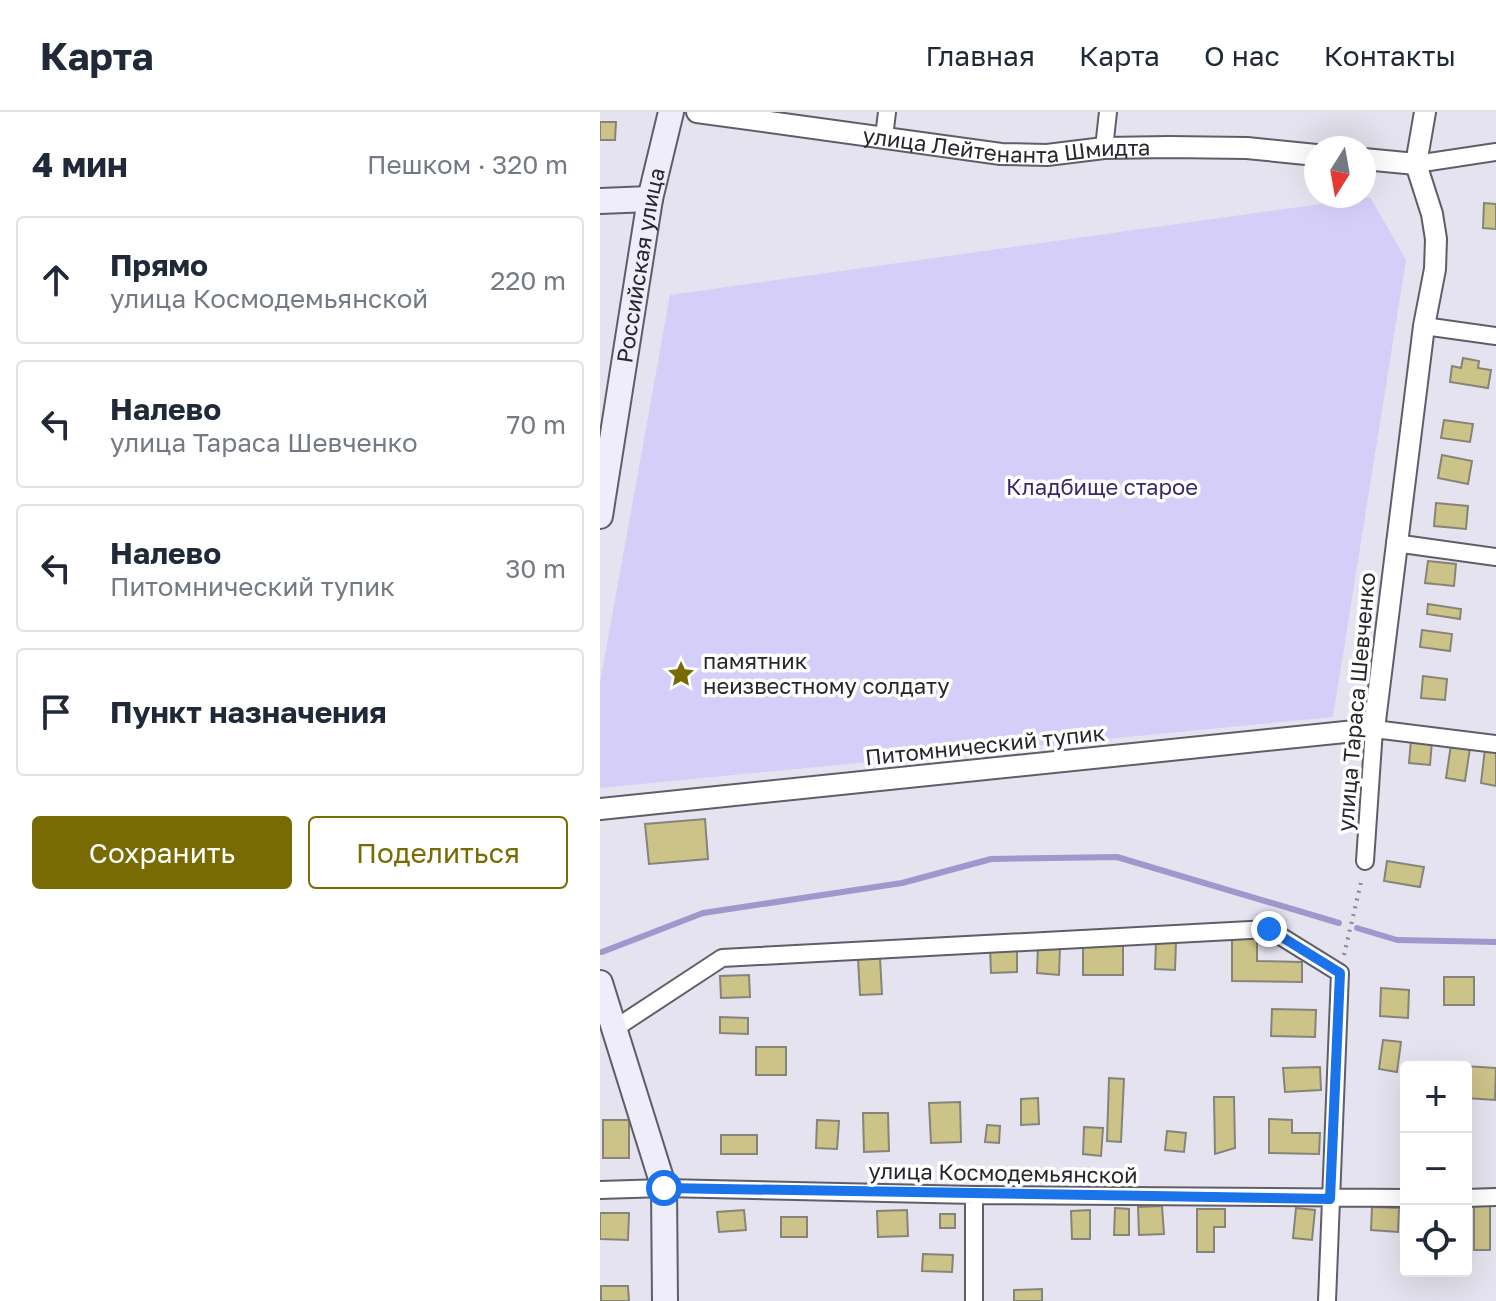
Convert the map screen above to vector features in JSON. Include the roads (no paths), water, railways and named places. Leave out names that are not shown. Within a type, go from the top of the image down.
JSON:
[{"type":"main road","name":"Российская улица","points":[[600,516],[650,199],[671,112]]},
{"type":"main road","points":[[600,201],[650,199]]},
{"type":"main road","points":[[600,984],[664,1188],[665,1301]]},
{"type":"street","name":"улица Лейтенанта Шмидта","points":[[697,112],[1001,154],[1047,155],[1104,148],[1247,148],[1304,154]]},
{"type":"street","points":[[884,137],[887,112]]},
{"type":"street","points":[[1104,148],[1108,112]]},
{"type":"street","name":"улица Тараса Шевченко","points":[[1365,861],[1374,729],[1395,543],[1424,326],[1435,269],[1436,239],[1432,214],[1416,164],[1425,112]]},
{"type":"street","points":[[1376,160],[1416,164],[1496,152]]},
{"type":"street","points":[[1424,326],[1496,336]]},
{"type":"street","points":[[1395,543],[1496,557]]},
{"type":"street","points":[[1374,729],[1496,744]]},
{"type":"street","name":"Питомнический тупик","points":[[600,809],[1374,729]]},
{"type":"street","points":[[614,1029],[722,958],[1269,929],[1340,973],[1327,1301]]},
{"type":"street","name":"улица Космодемьянской","points":[[600,1190],[664,1188],[974,1195],[1400,1198]]},
{"type":"street","points":[[974,1195],[974,1301]]},
{"type":"street","points":[[1472,1198],[1496,1197]]},
{"type":"waterway","points":[[602,952],[703,913],[902,883],[991,859],[1117,857],[1339,923]]},
{"type":"waterway","points":[[1357,928],[1397,940],[1496,942]]},
{"type":"place","name":"памятник неизвестному солдату","points":[[681,674]]},
{"type":"park label","name":"Кладбище старое","points":[[1102,487]]}]
